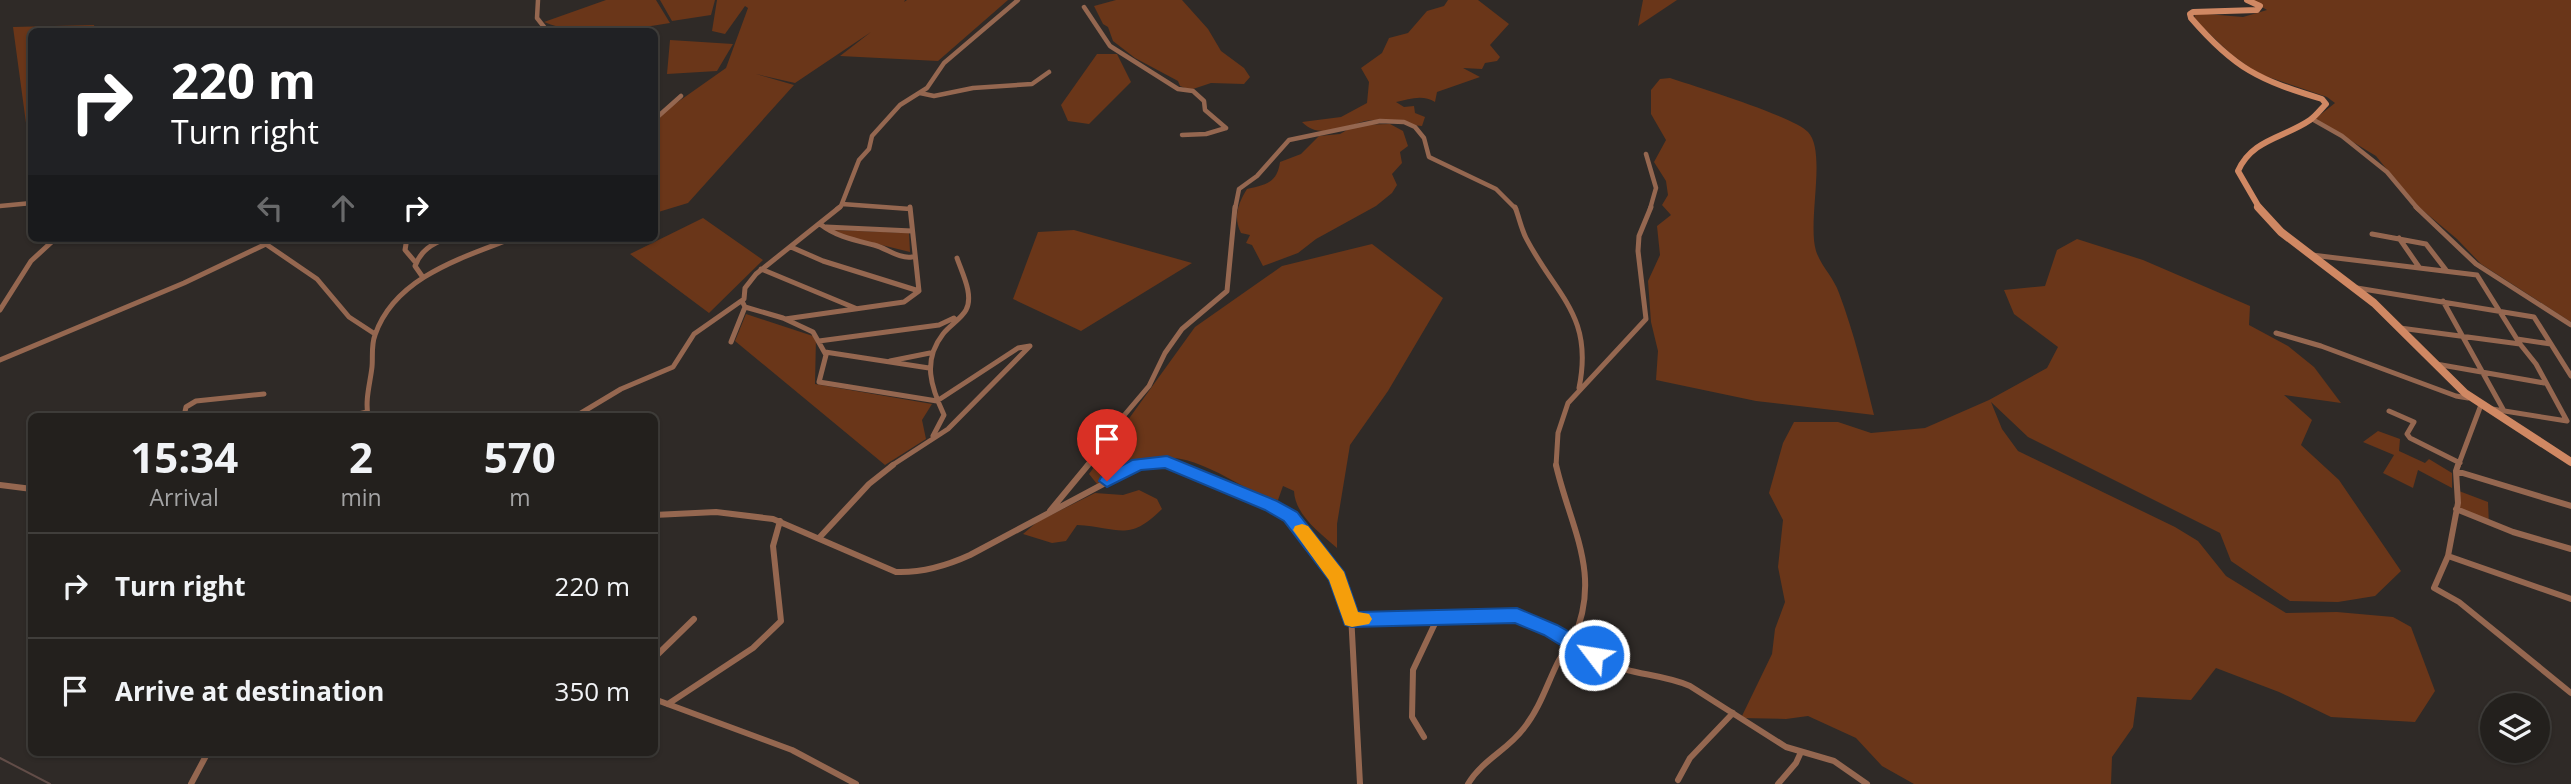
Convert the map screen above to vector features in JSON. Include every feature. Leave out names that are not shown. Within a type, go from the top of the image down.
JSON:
[{"type":"street","points":[[538,0],[535,14],[542,28]]},
{"type":"street","points":[[731,342],[746,288],[761,270],[842,204],[859,160],[869,149],[872,136],[901,106],[930,85],[944,63],[1018,0]]},
{"type":"street","points":[[2247,0],[2260,6],[2257,10],[2242,13],[2200,11],[2190,14],[2213,43],[2246,71],[2283,87],[2322,99],[2326,104],[2312,119],[2247,153],[2240,162],[2238,171],[2256,206],[2281,232],[2357,288],[2471,399],[2571,462]]},
{"type":"street","points":[[1084,7],[1110,46],[1178,89],[1193,91],[1204,101],[1205,110],[1226,128],[1206,134],[1182,135]]},
{"type":"street","points":[[920,93],[934,96],[973,88],[1032,84],[1049,72]]},
{"type":"street","points":[[658,116],[681,96]]},
{"type":"street","points":[[2312,119],[2342,136],[2386,172],[2417,208],[2476,264],[2571,325]]},
{"type":"street","points":[[1048,514],[1077,481],[1110,432],[1149,386],[1164,353],[1182,329],[1227,291],[1233,220],[1240,189],[1258,176],[1290,140],[1368,122],[1408,124],[1425,138],[1429,157],[1487,186],[1513,204],[1527,240],[1575,313],[1581,332],[1585,370],[1579,388],[1562,416],[1556,446],[1556,464],[1587,558],[1585,592],[1572,642],[1559,660],[1530,723],[1510,744],[1483,763],[1468,784]]},
{"type":"street","points":[[1579,388],[1618,352],[1646,319],[1637,251],[1639,236],[1653,205],[1656,188],[1646,154]]},
{"type":"street","points":[[0,206],[28,203]]},
{"type":"street","points":[[842,204],[910,206],[919,292]]},
{"type":"street","points":[[820,224],[855,242],[874,244],[906,258],[912,257]]},
{"type":"street","points":[[826,227],[912,231]]},
{"type":"street","points":[[2372,234],[2426,244],[2446,270]]},
{"type":"street","points":[[2398,237],[2419,267]]},
{"type":"street","points":[[0,310],[31,261],[52,242]]},
{"type":"street","points":[[263,242],[317,279],[349,317],[374,334]]},
{"type":"street","points":[[406,242],[405,250],[422,276]]},
{"type":"street","points":[[416,264],[423,250],[439,242]]},
{"type":"street","points":[[367,413],[366,396],[372,369],[374,334],[397,300],[422,276],[471,251],[500,242]]},
{"type":"street","points":[[0,360],[184,283],[266,244]]},
{"type":"street","points":[[791,247],[823,261],[919,292]]},
{"type":"street","points":[[2312,255],[2477,275],[2536,364],[2544,383],[2569,422]]},
{"type":"street","points":[[931,439],[944,415],[937,401],[929,368],[930,353],[944,331],[966,310],[968,292],[957,258]]},
{"type":"street","points":[[761,270],[858,309]]},
{"type":"street","points":[[2357,288],[2499,309],[2534,317],[2571,376]]},
{"type":"street","points":[[785,319],[904,302],[919,292]]},
{"type":"street","points":[[2442,301],[2479,371],[2505,411]]},
{"type":"street","points":[[581,413],[621,389],[673,367],[694,334],[715,317],[743,304],[813,332],[824,352],[819,383],[937,401],[1018,348],[1030,346],[963,411],[957,422],[887,468],[819,538]]},
{"type":"street","points":[[819,341],[939,325],[960,316]]},
{"type":"street","points":[[2400,328],[2551,344]]},
{"type":"street","points":[[2276,333],[2321,346],[2456,396],[2471,399]]},
{"type":"street","points":[[824,352],[929,368]]},
{"type":"street","points":[[887,362],[930,353]]},
{"type":"street","points":[[2433,363],[2544,383]]},
{"type":"street","points":[[185,413],[186,407],[196,401],[264,394]]},
{"type":"street","points":[[2485,407],[2569,422]]},
{"type":"street","points":[[2485,407],[2456,471],[2456,509],[2448,556],[2434,588],[2459,602],[2571,693]]},
{"type":"street","points":[[2389,411],[2414,422],[2407,434],[2409,438],[2460,463]]},
{"type":"street","points":[[658,515],[716,512],[780,522],[896,572],[913,573],[948,565],[1138,464],[1172,463],[1255,496],[1290,517],[1338,577],[1352,620],[1360,784]]},
{"type":"street","points":[[2456,471],[2571,506]]},
{"type":"street","points":[[0,485],[28,488]]},
{"type":"street","points":[[2456,509],[2513,532],[2571,549]]},
{"type":"street","points":[[668,704],[753,648],[781,621],[773,546],[780,522]]},
{"type":"street","points":[[2448,556],[2571,599]]},
{"type":"street","points":[[1352,620],[1517,615],[1572,642],[1608,664],[1677,680],[1786,747],[1814,753],[1833,761],[1867,784]]},
{"type":"street","points":[[1424,737],[1412,717],[1413,670],[1438,617]]},
{"type":"street","points":[[658,654],[694,619]]},
{"type":"street","points":[[658,700],[792,750],[856,784]]},
{"type":"street","points":[[1678,780],[1690,758],[1733,713]]},
{"type":"street","points":[[1778,784],[1796,763],[1801,752]]},
{"type":"street","points":[[191,784],[206,756]]},
{"type":"shaded area","points":[[606,0],[656,0],[670,23],[636,28],[565,28],[544,22]]},
{"type":"shaded area","points":[[660,0],[715,0],[711,15],[672,21]]},
{"type":"shaded area","points":[[717,0],[1008,0],[938,61],[840,56],[871,32],[795,83],[756,74],[794,85],[688,203],[658,212],[658,116],[726,68],[748,8],[745,6],[725,34],[712,31]]},
{"type":"shaded area","points":[[1116,0],[1182,0],[1208,29],[1221,51],[1244,68],[1250,77],[1244,84],[1211,83],[1190,90],[1180,86],[1178,81],[1135,58],[1113,41],[1108,27],[1103,24],[1094,6]]},
{"type":"shaded area","points":[[1448,0],[1478,0],[1509,24],[1490,45],[1500,57],[1497,61],[1485,63],[1482,69],[1463,68],[1480,77],[1437,92],[1435,102],[1421,98],[1396,102],[1404,107],[1414,106],[1415,113],[1425,117],[1422,126],[1379,120],[1353,125],[1390,124],[1403,131],[1408,146],[1400,152],[1402,163],[1392,174],[1397,185],[1392,193],[1376,206],[1316,239],[1298,253],[1263,266],[1252,245],[1246,243],[1250,235],[1241,233],[1237,222],[1239,205],[1247,189],[1270,182],[1279,169],[1280,162],[1301,154],[1319,136],[1340,134],[1352,127],[1319,131],[1302,122],[1341,117],[1367,103],[1369,82],[1361,68],[1382,53],[1389,38],[1408,33],[1427,11],[1444,6]]},
{"type":"shaded area","points":[[1643,0],[1677,0],[1638,26]]},
{"type":"shaded area","points":[[2250,0],[2571,0],[2571,322],[2481,264],[2457,239],[2414,203],[2376,156],[2315,119],[2335,103],[2327,97],[2257,73],[2231,54],[2194,19],[2195,13],[2243,17],[2267,10]]},
{"type":"shaded area","points":[[94,25],[94,28],[28,28],[26,123],[13,27]]},
{"type":"shaded area","points":[[670,40],[733,44],[717,71],[667,74]]},
{"type":"shaded area","points":[[1097,54],[1117,54],[1131,82],[1089,124],[1068,121],[1061,105]]},
{"type":"shaded area","points":[[1670,78],[1765,110],[1808,132],[1816,155],[1816,251],[1837,288],[1874,415],[1756,401],[1656,380],[1658,351],[1651,322],[1648,281],[1660,255],[1657,226],[1671,215],[1662,205],[1668,195],[1666,181],[1654,162],[1666,140],[1651,114],[1651,90],[1660,79]]},
{"type":"shaded area","points":[[703,218],[763,260],[709,313],[630,254]]},
{"type":"shaded area","points":[[834,230],[909,233],[910,252],[845,236]]},
{"type":"shaded area","points":[[1074,230],[1192,263],[1081,331],[1013,299],[1038,232]]},
{"type":"shaded area","points":[[2077,239],[2143,260],[2250,306],[2249,325],[2288,346],[2314,367],[2341,403],[2284,395],[2312,420],[2301,445],[2339,480],[2401,571],[2375,596],[2338,602],[2290,601],[2231,561],[2220,533],[2028,437],[1991,402],[2002,429],[2018,451],[2175,527],[2198,541],[2226,576],[2286,613],[2337,612],[2393,617],[2411,627],[2435,691],[2415,722],[2331,717],[2279,692],[2216,668],[2191,700],[2137,697],[2133,727],[2112,757],[2111,784],[1914,784],[1882,766],[1856,738],[1808,716],[1786,719],[1741,718],[1772,654],[1775,629],[1785,602],[1778,567],[1783,520],[1769,493],[1783,443],[1794,422],[1838,422],[1871,433],[1925,428],[1989,400],[2047,368],[2058,347],[2014,314],[2004,290],[2045,286],[2057,250]]},
{"type":"shaded area","points":[[1372,244],[1443,298],[1388,391],[1350,445],[1337,524],[1337,548],[1304,516],[1295,500],[1294,491],[1283,486],[1278,500],[1258,494],[1209,468],[1176,458],[1147,460],[1097,484],[1089,474],[1195,327],[1282,266]]},
{"type":"shaded area","points":[[746,314],[816,337],[815,384],[932,404],[922,420],[926,439],[885,465],[735,341]]},
{"type":"shaded area","points":[[2378,431],[2400,439],[2399,451],[2425,463],[2429,459],[2452,473],[2452,488],[2418,470],[2413,488],[2383,473],[2394,455],[2363,442]]},
{"type":"shaded area","points":[[1139,490],[1157,499],[1162,509],[1150,520],[1131,530],[1077,525],[1066,541],[1052,543],[1023,534],[1037,522],[1095,493],[1123,495]]},
{"type":"shaded area","points":[[2459,491],[2488,502],[2489,525],[2460,512]]},
{"type":"waterway","points":[[0,758],[50,784]]},
{"type":"slow traffic","points":[[1302,530],[1338,577],[1352,620],[1362,619]]},
{"type":"route","points":[[1107,481],[1138,464],[1167,462],[1255,496],[1271,505],[1290,517],[1338,577],[1352,620],[1517,615],[1551,630],[1594,655]]}]
